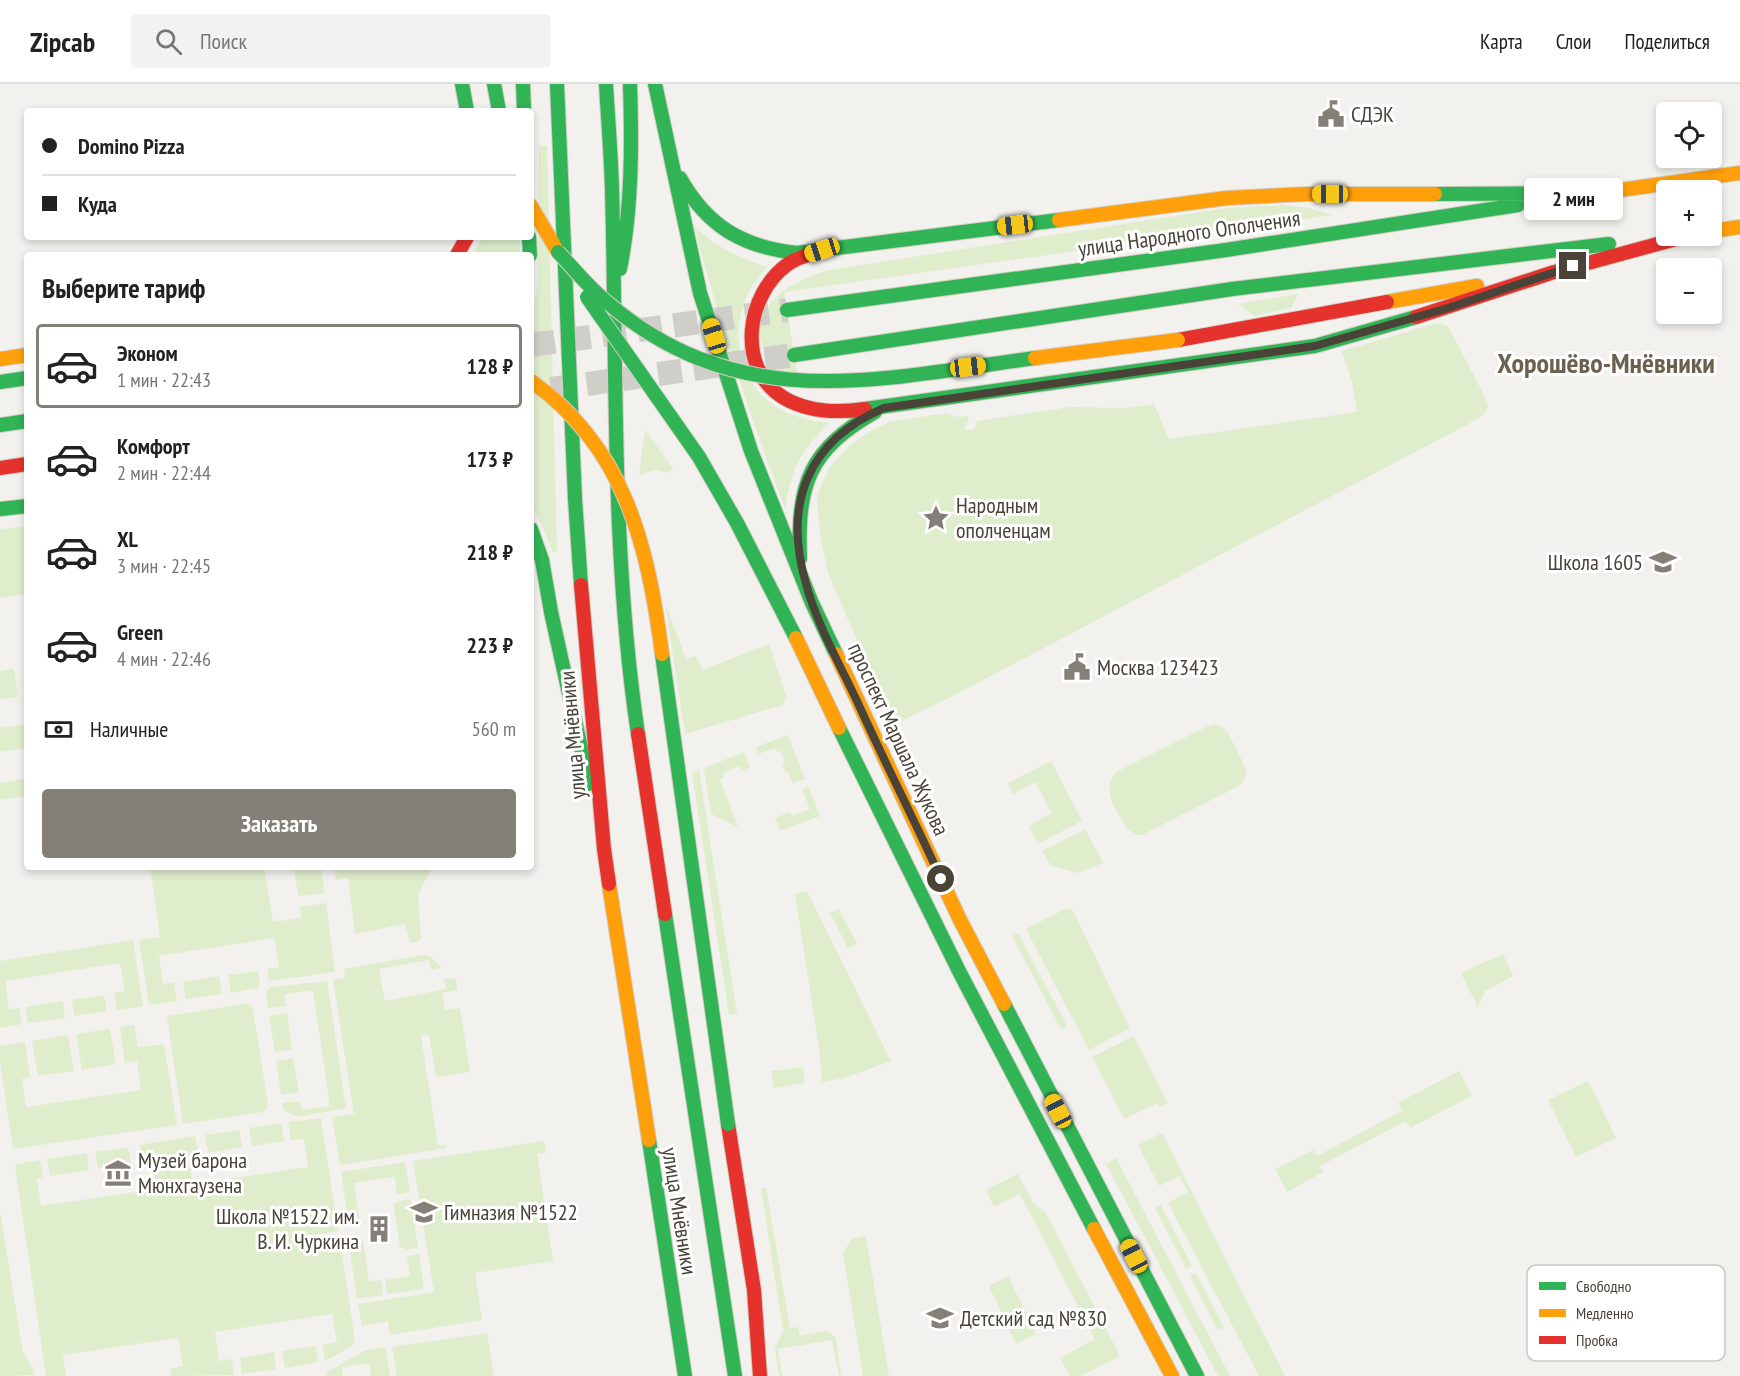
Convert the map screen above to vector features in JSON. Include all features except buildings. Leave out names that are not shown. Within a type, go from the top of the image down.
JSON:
[{"type":"main road","points":[[462,84],[466,108]]},
{"type":"main road","points":[[494,84],[498,108]]},
{"type":"main road","points":[[523,84],[525,108]]},
{"type":"main road","name":"улица Мнёвники","points":[[557,84],[575,499],[585,648],[604,849],[685,1376]]},
{"type":"main road","points":[[606,84],[611,165],[613,298]]},
{"type":"main road","points":[[613,298],[625,245],[632,190],[630,84]]},
{"type":"main road","name":"проспект Маршала Жукова","points":[[655,84],[703,303],[751,451],[812,603],[960,920],[1197,1376]]},
{"type":"main road","points":[[664,131],[675,166],[686,189],[704,214],[715,224],[738,238],[771,251],[797,253],[1227,198],[1307,194],[1600,192]]},
{"type":"main road","name":"улица Народного Ополчения","points":[[787,310],[1227,250],[1600,192],[1740,173]]},
{"type":"main road","points":[[534,211],[624,352],[652,387],[705,466],[740,527],[876,805],[1006,1062],[1172,1376]]},
{"type":"main road","points":[[1722,230],[1740,227]]},
{"type":"main road","points":[[794,355],[1232,289],[1656,239]]},
{"type":"main road","points":[[822,250],[786,265],[775,275],[764,289],[755,308],[750,331],[757,363],[775,390],[786,398],[805,406],[838,412],[884,408],[1315,346],[1448,308],[1551,273],[1656,244]]},
{"type":"main road","points":[[558,252],[607,303],[643,330],[682,351],[742,374],[779,381],[820,384],[1178,340],[1551,273]]},
{"type":"main road","name":"улица Мнёвники","points":[[613,298],[619,530],[630,679],[735,1376]]},
{"type":"main road","points":[[0,359],[24,355]]},
{"type":"main road","points":[[0,382],[24,378]]},
{"type":"main road","points":[[534,383],[566,409],[589,433],[621,487],[642,544],[658,630],[728,1124],[754,1290],[760,1376]]},
{"type":"main road","points":[[812,603],[804,575],[799,540],[799,518],[806,480],[817,459],[838,436],[861,419],[884,408]]},
{"type":"main road","points":[[0,425],[24,421]]},
{"type":"main road","points":[[0,468],[24,464]]},
{"type":"main road","points":[[0,509],[24,506]]},
{"type":"main road","points":[[534,537],[542,560],[551,612],[604,849]]},
{"type":"green space","points":[[539,146],[547,146],[557,552],[553,552],[534,510],[534,310],[538,283]]},
{"type":"green space","points":[[1282,205],[1308,208],[1332,215],[784,292],[800,389],[775,379],[757,330],[770,304],[781,293],[805,279],[829,270],[1227,208]]},
{"type":"green space","points":[[694,226],[710,240],[728,251],[768,267],[755,282],[740,318],[741,357],[758,391],[773,405],[786,412],[830,423],[811,443],[798,462],[785,509],[736,369]]},
{"type":"green space","points":[[480,240],[520,240],[520,252],[474,252]]},
{"type":"green space","points":[[1298,294],[1291,308],[1254,316],[1238,304]]},
{"type":"green space","points":[[1437,323],[1449,328],[1485,397],[1488,407],[1484,414],[949,698],[893,725],[828,573],[820,536],[817,496],[829,468],[848,447],[869,432],[889,422],[947,413],[957,417],[969,416],[965,430],[974,429],[977,421],[1070,407],[1125,408],[1154,404],[1169,439],[1357,412],[1352,383],[1342,351]]},
{"type":"green space","points":[[645,430],[673,468],[668,473],[654,470],[639,474]]},
{"type":"green space","points":[[24,526],[24,594],[0,598],[0,529]]},
{"type":"green space","points":[[665,603],[686,659],[696,656],[703,670],[769,644],[786,695],[783,705],[685,734]]},
{"type":"green space","points":[[14,668],[18,697],[0,699],[0,671]]},
{"type":"green space","points":[[24,724],[24,748],[0,752],[0,728]]},
{"type":"green space","points":[[1216,724],[1228,733],[1242,760],[1246,771],[1243,782],[1142,835],[1137,835],[1127,829],[1110,794],[1110,787],[1116,772]]},
{"type":"green space","points":[[788,735],[805,779],[793,783],[782,764],[785,762],[781,751],[777,752],[775,748],[758,754],[756,747]]},
{"type":"green space","points":[[744,752],[750,767],[742,771],[740,766],[723,773],[724,778],[720,779],[738,827],[711,814],[704,768]]},
{"type":"green space","points":[[1051,761],[1082,821],[1038,844],[1029,826],[1051,813],[1036,782],[1013,794],[1008,783]]},
{"type":"green space","points":[[699,770],[737,1014],[729,1015],[692,773]]},
{"type":"green space","points":[[24,779],[24,796],[0,800],[0,783]]},
{"type":"green space","points":[[808,786],[820,816],[780,831],[775,818],[790,812],[792,816],[810,809],[802,789]]},
{"type":"green space","points":[[1085,829],[1103,863],[1078,873],[1051,866],[1042,851]]},
{"type":"green space","points":[[150,870],[264,870],[273,922],[301,918],[300,907],[326,903],[335,972],[269,981],[267,969],[279,967],[274,938],[159,956],[163,984],[174,983],[177,1001],[149,1005],[139,940],[160,937]]},
{"type":"green space","points":[[294,870],[321,870],[325,893],[298,896]]},
{"type":"green space","points":[[334,870],[430,870],[418,895],[421,939],[417,942],[410,942],[405,924],[355,934],[348,878],[336,880]]},
{"type":"green space","points":[[807,891],[891,1061],[844,1078],[822,1082],[819,1048],[795,894]]},
{"type":"green space","points":[[1067,908],[1073,911],[1130,1028],[1089,1050],[1026,929]]},
{"type":"green space","points":[[839,909],[857,944],[848,948],[830,913]]},
{"type":"green space","points":[[1018,933],[1067,1026],[1061,1029],[1012,936]]},
{"type":"green space","points":[[133,940],[143,1006],[117,1010],[114,993],[125,991],[120,963],[5,981],[9,1009],[19,1008],[22,1024],[0,1028],[0,961]]},
{"type":"green space","points":[[1503,954],[1513,976],[1485,991],[1478,1008],[1461,973]]},
{"type":"green space","points":[[422,955],[431,957],[442,968],[431,970],[429,960],[379,969],[385,1001],[446,989],[444,979],[456,980],[458,990],[442,993],[445,1010],[460,1008],[470,1072],[436,1077],[429,1035],[421,1036],[438,1146],[446,1145],[447,1148],[340,1165],[332,1117],[354,1114],[333,980],[345,978],[344,969]]},
{"type":"green space","points":[[258,971],[260,982],[258,988],[231,993],[228,975]]},
{"type":"green space","points":[[219,976],[222,994],[186,999],[183,982]]},
{"type":"green space","points":[[327,981],[346,1108],[297,1117],[283,1110],[282,1103],[300,1101],[302,1110],[330,1106],[313,990],[284,994],[286,1006],[268,1008],[266,991],[272,987]]},
{"type":"green space","points":[[104,995],[107,1011],[74,1016],[72,1000]]},
{"type":"green space","points":[[63,1001],[65,1018],[28,1023],[25,1007]]},
{"type":"green space","points":[[251,1005],[253,1010],[267,1109],[262,1112],[183,1124],[167,1016]]},
{"type":"green space","points":[[287,1013],[292,1049],[275,1052],[269,1016]]},
{"type":"green space","points":[[134,1025],[138,1047],[164,1044],[177,1125],[13,1149],[0,1062],[0,1046],[25,1042],[30,1077],[22,1079],[26,1107],[141,1090],[137,1061],[125,1063],[120,1027]]},
{"type":"green space","points":[[110,1029],[116,1064],[82,1070],[76,1034]]},
{"type":"green space","points":[[68,1035],[74,1071],[38,1076],[32,1041]]},
{"type":"green space","points":[[1134,1036],[1168,1103],[1159,1107],[1157,1103],[1124,1119],[1092,1057]]},
{"type":"green space","points":[[293,1058],[299,1092],[281,1095],[276,1061]]},
{"type":"green space","points":[[803,1067],[805,1083],[774,1088],[771,1071]]},
{"type":"green space","points":[[1459,1071],[1472,1096],[1410,1128],[1406,1121],[1320,1166],[1323,1172],[1287,1192],[1275,1169],[1313,1150],[1317,1156],[1402,1111],[1398,1103]]},
{"type":"green space","points":[[1588,1081],[1616,1138],[1576,1157],[1548,1100]]},
{"type":"green space","points":[[321,1118],[338,1231],[307,1236],[309,1247],[340,1242],[355,1340],[352,1346],[325,1361],[323,1345],[337,1342],[332,1314],[215,1332],[219,1361],[232,1359],[234,1375],[171,1376],[170,1369],[183,1366],[178,1338],[63,1355],[66,1376],[46,1376],[15,1166],[17,1164],[40,1160],[43,1177],[37,1178],[41,1206],[156,1189],[152,1161],[142,1162],[140,1145],[195,1136],[198,1154],[188,1156],[193,1184],[308,1167],[304,1139],[291,1140],[288,1122]]},
{"type":"green space","points":[[281,1123],[284,1141],[252,1146],[249,1128]]},
{"type":"green space","points":[[239,1130],[242,1147],[208,1153],[205,1135]]},
{"type":"green space","points":[[1162,1133],[1285,1376],[1259,1376],[1168,1203],[1188,1192],[1180,1176],[1159,1186],[1138,1145]]},
{"type":"green space","points":[[544,1141],[546,1153],[537,1154],[553,1261],[475,1273],[482,1320],[390,1335],[388,1321],[362,1326],[358,1304],[434,1292],[413,1161]]},
{"type":"green space","points":[[128,1147],[131,1163],[98,1168],[95,1152]]},
{"type":"green space","points":[[87,1153],[89,1170],[50,1176],[47,1159]]},
{"type":"green space","points":[[1116,1158],[1230,1376],[1218,1376],[1106,1164]]},
{"type":"green space","points":[[405,1162],[410,1192],[397,1194],[395,1177],[354,1183],[360,1224],[349,1225],[341,1172]]},
{"type":"green space","points":[[1018,1174],[1033,1203],[1045,1211],[1120,1356],[1081,1376],[1070,1376],[1060,1358],[1095,1339],[1020,1194],[994,1207],[986,1190]]},
{"type":"green space","points":[[761,1188],[766,1188],[790,1328],[798,1327],[800,1336],[827,1331],[836,1338],[841,1376],[839,1376],[832,1340],[778,1349],[782,1376],[779,1376],[775,1348],[783,1331]]},
{"type":"green space","points":[[411,1199],[418,1248],[406,1250],[400,1248],[393,1203]]},
{"type":"green space","points":[[1161,1205],[1192,1266],[1186,1269],[1155,1208]]},
{"type":"green space","points":[[0,1211],[23,1353],[34,1369],[35,1375],[0,1376]]},
{"type":"green space","points":[[866,1236],[889,1376],[863,1376],[843,1253],[852,1239]]},
{"type":"green space","points":[[363,1241],[369,1282],[381,1280],[383,1295],[357,1299],[349,1245]]},
{"type":"green space","points":[[419,1254],[424,1289],[387,1294],[385,1280],[410,1276],[407,1256]]},
{"type":"green space","points":[[1196,1273],[1224,1327],[1218,1330],[1190,1276]]},
{"type":"green space","points":[[1008,1276],[1036,1334],[1016,1344],[989,1286]]},
{"type":"green space","points":[[487,1333],[494,1376],[397,1376],[392,1347]]},
{"type":"green space","points":[[316,1346],[318,1362],[285,1368],[282,1351]]},
{"type":"green space","points":[[383,1347],[386,1350],[390,1376],[371,1376],[369,1363],[342,1367],[343,1376],[327,1376],[327,1372],[364,1351]]},
{"type":"green space","points":[[274,1352],[276,1369],[242,1374],[240,1358]]},
{"type":"tunnel","points":[[534,345],[787,310]]},
{"type":"tunnel","points":[[551,389],[794,355]]},
{"type":"traffic: fast","points":[[462,84],[466,108]]},
{"type":"traffic: fast","points":[[494,84],[498,108]]},
{"type":"traffic: fast","points":[[523,84],[524,108]]},
{"type":"traffic: fast","points":[[557,84],[575,499],[581,585]]},
{"type":"traffic: fast","points":[[606,84],[612,189],[619,530],[629,666],[638,734]]},
{"type":"traffic: fast","points":[[620,269],[627,223],[630,177],[630,84]]},
{"type":"traffic: fast","points":[[655,84],[700,293],[751,451],[812,603],[836,654]]},
{"type":"traffic: fast","points":[[680,178],[702,209],[728,231],[759,246],[797,253],[1059,220]]},
{"type":"traffic: fast","points":[[1435,194],[1600,193]]},
{"type":"traffic: fast","points":[[787,310],[1226,250],[1518,205]]},
{"type":"traffic: fast","points":[[529,240],[530,252]]},
{"type":"traffic: fast","points":[[794,355],[1232,289],[1609,244]]},
{"type":"traffic: fast","points":[[558,252],[602,298],[659,339],[710,363],[761,376],[813,381],[867,380],[1035,358]]},
{"type":"traffic: fast","points":[[587,297],[699,457],[737,523],[796,638]]},
{"type":"traffic: fast","points":[[865,409],[1315,346],[1416,317]]},
{"type":"traffic: fast","points":[[0,382],[24,378]]},
{"type":"traffic: fast","points":[[800,558],[801,509],[805,489],[812,472],[821,455],[835,440],[875,412]]},
{"type":"traffic: fast","points":[[0,425],[24,421]]},
{"type":"traffic: fast","points":[[0,509],[24,506]]},
{"type":"traffic: fast","points":[[534,537],[542,560],[551,612],[589,784]]},
{"type":"traffic: fast","points":[[662,654],[728,1124]]},
{"type":"traffic: fast","points":[[839,728],[960,973],[1094,1229]]},
{"type":"traffic: fast","points":[[665,914],[735,1376]]},
{"type":"traffic: fast","points":[[1004,1004],[1197,1376]]},
{"type":"traffic: fast","points":[[649,1140],[685,1376]]},
{"type":"traffic: slow","points":[[1585,195],[1740,173]]},
{"type":"traffic: slow","points":[[1059,220],[1227,198],[1307,194],[1435,194]]},
{"type":"traffic: slow","points":[[534,211],[558,252]]},
{"type":"traffic: slow","points":[[1722,230],[1740,227]]},
{"type":"traffic: slow","points":[[1387,302],[1477,286]]},
{"type":"traffic: slow","points":[[1035,358],[1178,340]]},
{"type":"traffic: slow","points":[[0,359],[24,355]]},
{"type":"traffic: slow","points":[[534,383],[563,407],[589,436],[610,468],[639,538],[649,575],[662,654]]},
{"type":"traffic: slow","points":[[796,638],[839,728]]},
{"type":"traffic: slow","points":[[836,654],[960,920],[1004,1004]]},
{"type":"traffic: slow","points":[[609,884],[649,1140]]},
{"type":"traffic: slow","points":[[1094,1229],[1172,1376]]},
{"type":"traffic: jam","points":[[459,252],[465,240]]},
{"type":"traffic: jam","points":[[1416,317],[1551,273],[1656,244]]},
{"type":"traffic: jam","points":[[822,250],[788,264],[774,277],[763,293],[755,312],[752,331],[753,350],[758,369],[768,385],[793,403],[823,410],[865,409]]},
{"type":"traffic: jam","points":[[1178,340],[1387,302]]},
{"type":"traffic: jam","points":[[0,468],[24,464]]},
{"type":"traffic: jam","points":[[581,585],[609,884]]},
{"type":"traffic: jam","points":[[638,734],[665,914]]},
{"type":"traffic: jam","points":[[728,1124],[754,1290],[760,1376]]},
{"type":"place","name":"СДЭК","points":[[1331,114]]},
{"type":"place","name":"Народным ополченцам","points":[[936,518]]},
{"type":"place","name":"Школа 1605","points":[[1663,562]]},
{"type":"place","name":"Москва 123423","points":[[1077,667]]},
{"type":"place","name":"Музей барона Мюнхгаузена","points":[[118,1173]]},
{"type":"place","name":"Гимназия №1522","points":[[424,1212]]},
{"type":"place","name":"Школа №1522 им. В. И. Чуркина","points":[[379,1229]]},
{"type":"place","name":"Детский сад №830","points":[[940,1318]]},
{"type":"district","name":"Хорошёво-Мнёвники","points":[[1606,362]]},
{"type":"route","points":[[941,879],[831,646],[805,583],[799,540],[802,493],[810,470],[838,436],[873,412],[907,403],[1271,354],[1334,342],[1448,308],[1573,266]]}]
